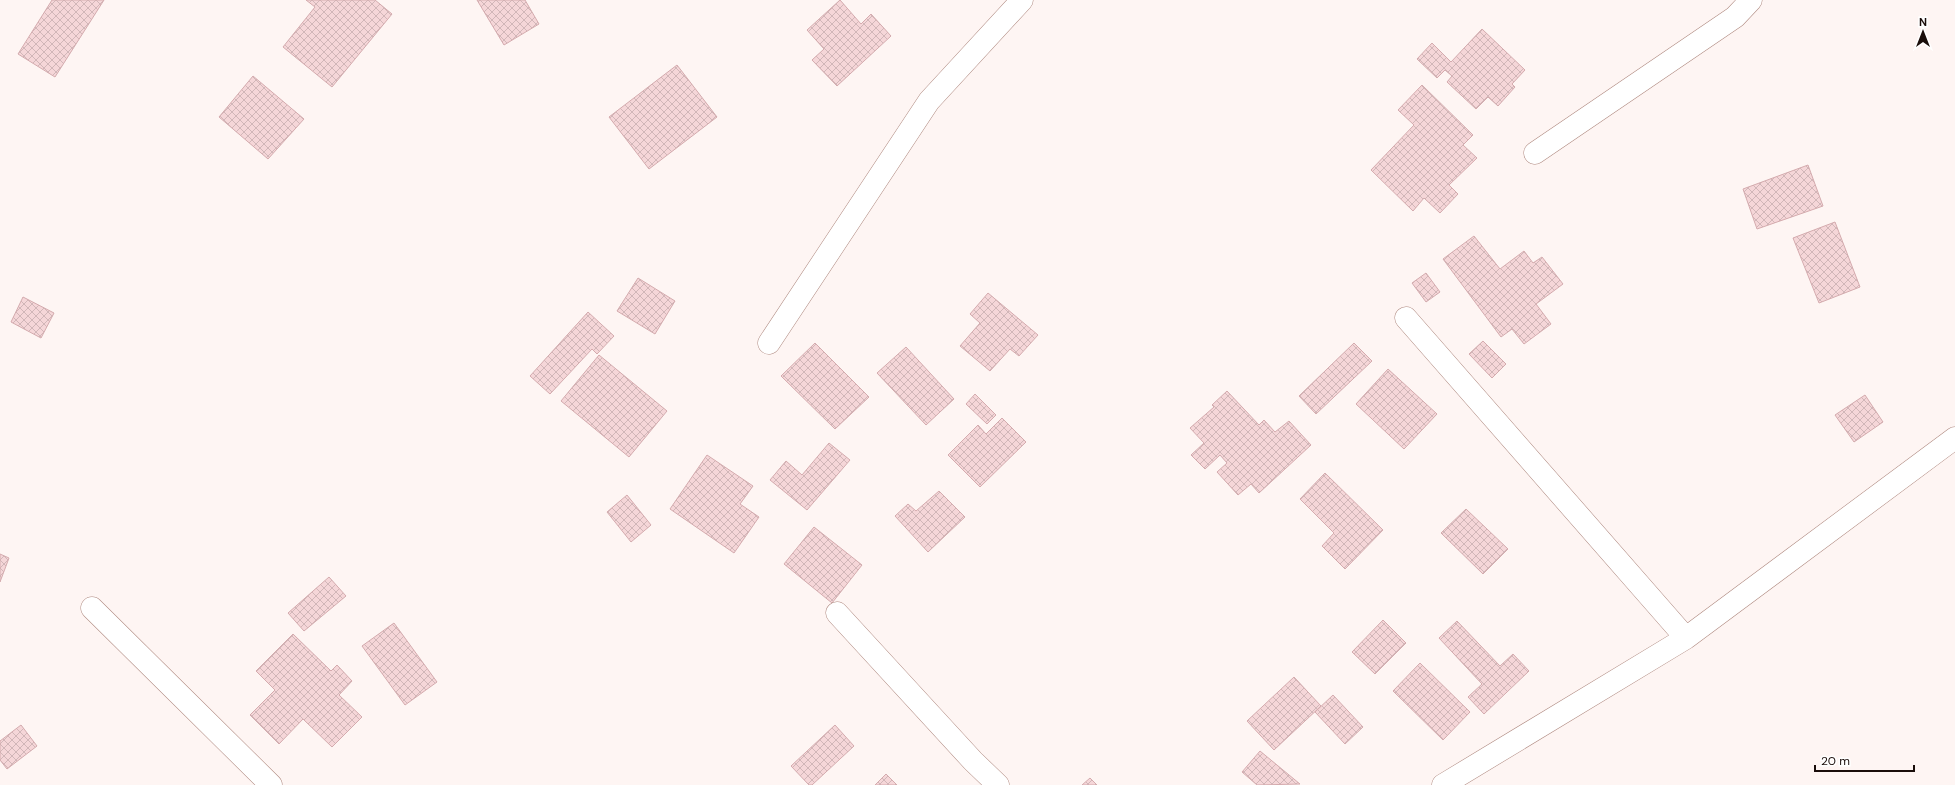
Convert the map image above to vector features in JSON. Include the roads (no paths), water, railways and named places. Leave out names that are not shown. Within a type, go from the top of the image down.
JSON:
[{"type":"street","points":[[769,343],[929,101],[1022,0]]},
{"type":"street","points":[[1535,153],[1735,17],[1751,0]]},
{"type":"street","points":[[1406,318],[1686,638]]},
{"type":"street","points":[[1443,785],[1686,638],[1955,438]]},
{"type":"street","points":[[92,608],[272,785]]},
{"type":"street","points":[[837,613],[973,761],[998,785]]}]
